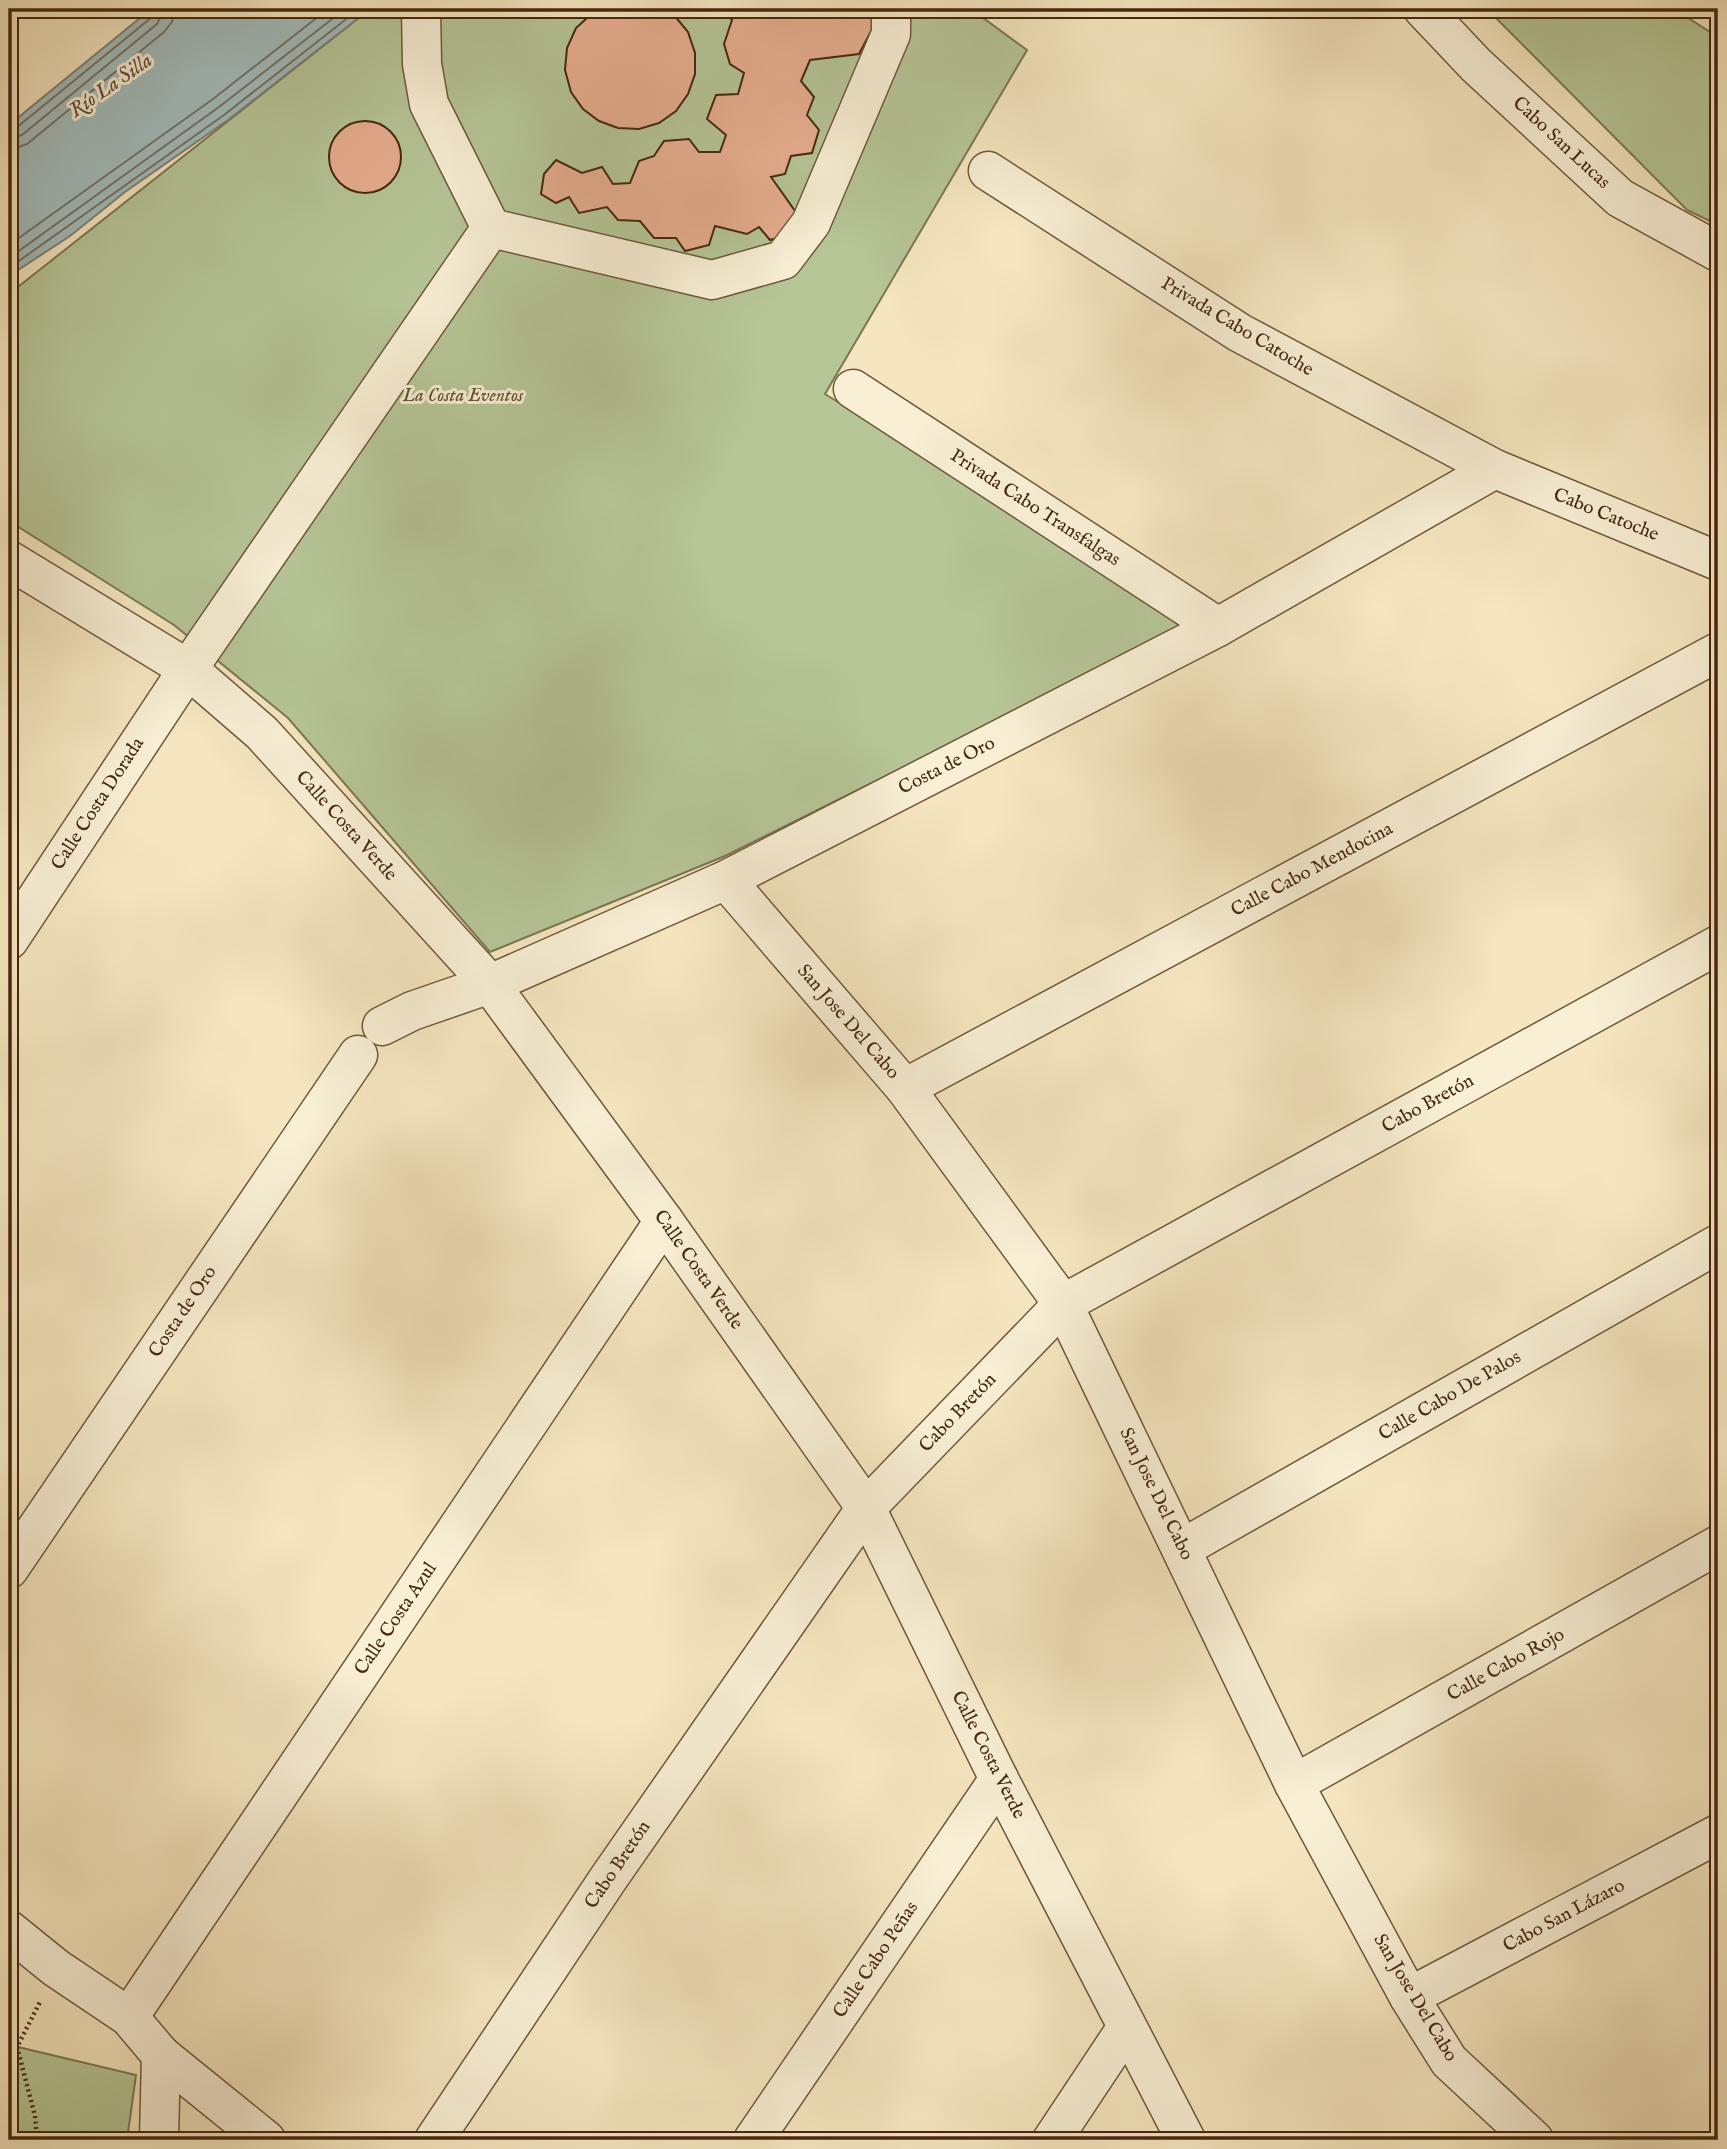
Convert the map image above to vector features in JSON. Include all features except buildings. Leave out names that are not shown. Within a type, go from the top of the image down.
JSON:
[{"type":"street","points":[[421,9],[422,64],[429,104],[491,228],[712,280],[783,260],[811,223],[891,34],[891,9]]},
{"type":"street","name":"Cabo San Lucas","points":[[1423,9],[1476,65],[1620,198],[1718,251]]},
{"type":"street","name":"Privada Cabo Catoche","points":[[988,171],[1240,333],[1495,469]]},
{"type":"street","name":"Calle Costa Dorada","points":[[9,940],[188,669],[491,228]]},
{"type":"street","name":"Privada Cabo Transfalgas","points":[[853,389],[1218,627]]},
{"type":"street","name":"Cabo Catoche","points":[[1495,469],[1718,561]]},
{"type":"street","name":"Costa de Oro","points":[[9,1569],[370,1040],[412,1011],[490,984],[726,880],[1218,627],[1495,469]]},
{"type":"street","name":"Calle Costa Verde","points":[[9,560],[188,669],[262,733],[490,984],[664,1221],[866,1508],[999,1779],[1186,2140]]},
{"type":"street","name":"Calle Cabo Mendocina","points":[[905,1088],[1718,652]]},
{"type":"street","name":"San Jose Del Cabo","points":[[726,880],[905,1088],[1063,1304],[1183,1548],[1294,1784],[1409,1997],[1448,2061],[1534,2140]]},
{"type":"street","name":"Cabo Bretón","points":[[435,2140],[608,1879],[866,1508],[1063,1304],[1718,944]]},
{"type":"street","name":"Calle Costa Azul","points":[[129,2017],[664,1221]]},
{"type":"street","name":"Calle Cabo De Palos","points":[[1183,1548],[1718,1244]]},
{"type":"street","name":"Calle Cabo Rojo","points":[[1294,1784],[1718,1545]]},
{"type":"street","name":"Calle Cabo Peñas","points":[[753,2140],[999,1779]]},
{"type":"street","name":"Cabo San Lázaro","points":[[1409,1997],[1718,1834]]},
{"type":"street","points":[[9,1930],[56,1968],[129,2017],[161,2055],[266,2140]]},
{"type":"street","points":[[1052,2140],[1127,2027]]},
{"type":"street","points":[[159,2140],[161,2055]]},
{"type":"path","points":[[37,2140],[35,2116],[18,2047],[56,1968]]},
{"type":"green space","name":"La Costa Eventos","points":[[370,9],[971,9],[1027,50],[825,394],[1193,623],[725,856],[490,952],[288,718],[174,625],[9,521],[9,294]]},
{"type":"green space","points":[[1487,9],[1674,9],[1718,37],[1718,225],[1687,210]]},
{"type":"green space","points":[[9,2040],[18,2047],[136,2075],[127,2140],[9,2140]]},
{"type":"water","name":"Río La Silla","points":[[151,9],[370,9],[228,120],[125,192],[70,236],[9,276],[9,125]]}]
